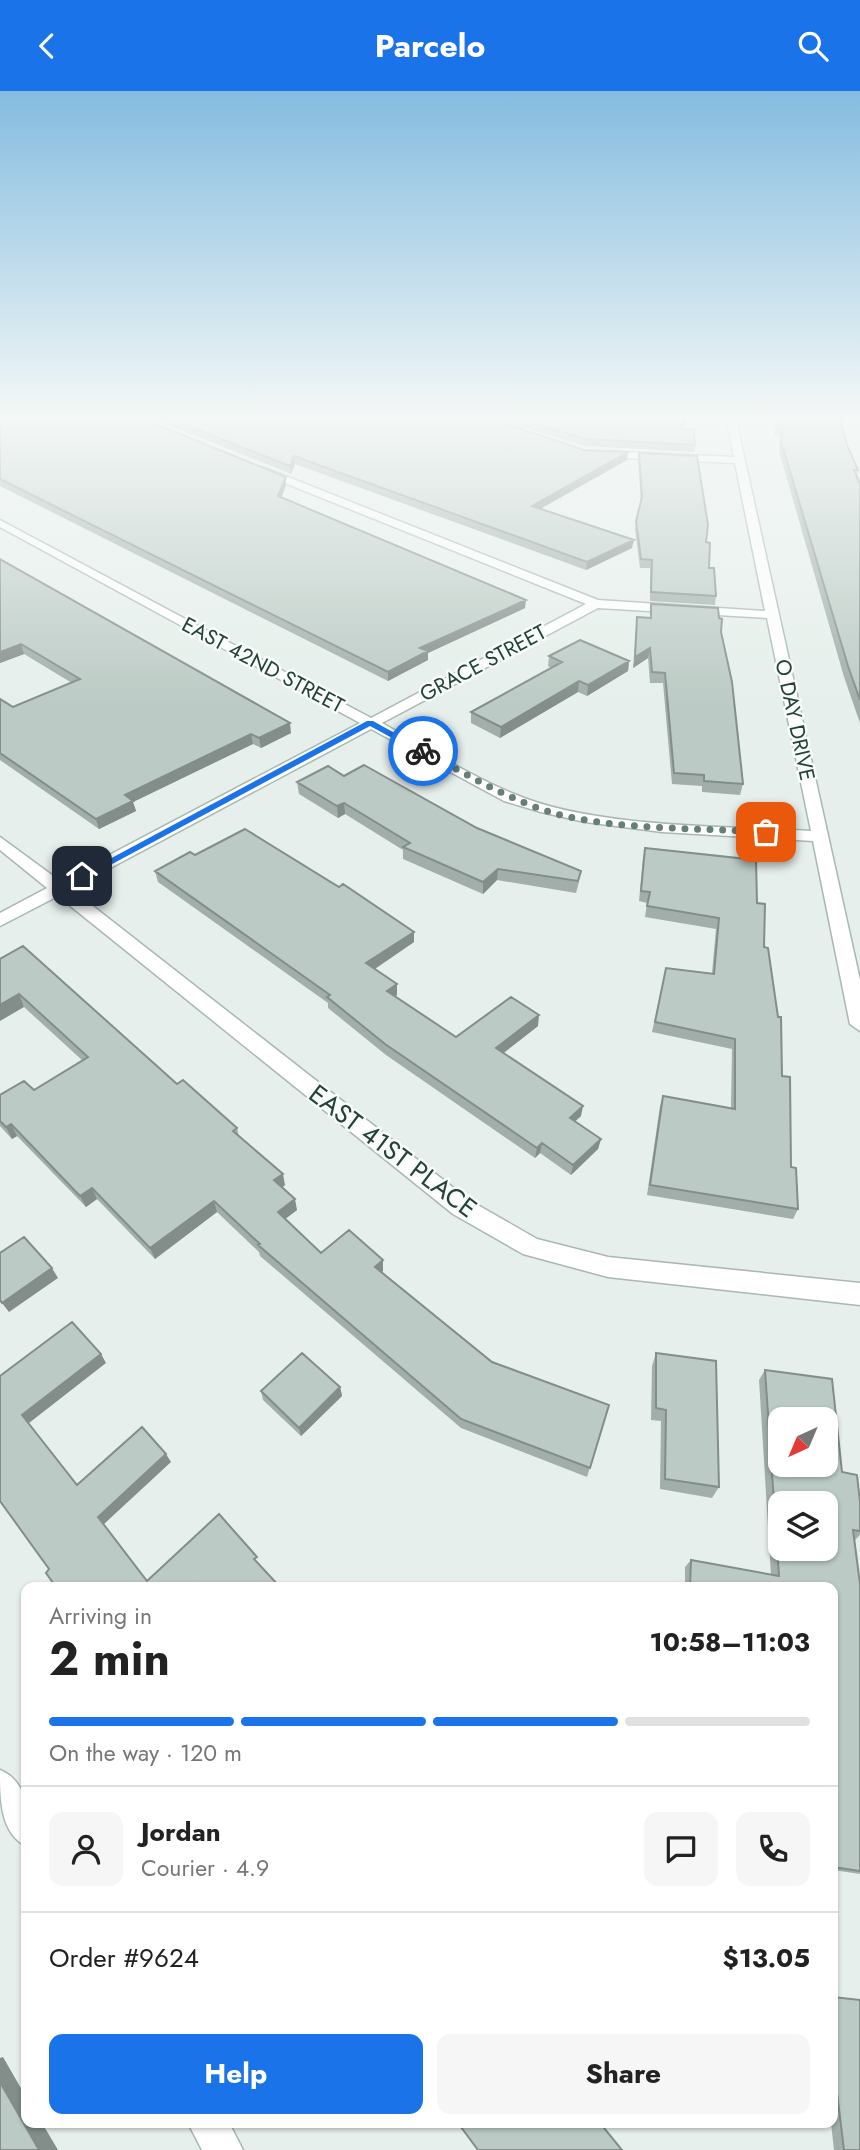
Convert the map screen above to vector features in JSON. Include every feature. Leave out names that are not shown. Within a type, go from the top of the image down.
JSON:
[{"type":"street","points":[[368,512],[596,604],[773,615]]},
{"type":"street","name":"O DAY DRIVE","points":[[750,512],[860,1024]]},
{"type":"street","name":"EAST 42ND STREET","points":[[0,523],[509,798],[556,814],[607,822],[818,836]]},
{"type":"street","name":"GRACE STREET","points":[[0,920],[596,604]]},
{"type":"street","name":"EAST 41ST PLACE","points":[[0,842],[461,1207],[531,1247],[608,1266],[860,1294]]},
{"type":"street","points":[[0,1786],[21,1821]]},
{"type":"street","points":[[210,2128],[224,2150]]},
{"type":"building","points":[[67,512],[316,512],[526,600],[420,648],[428,651],[388,672]]},
{"type":"building","points":[[449,512],[550,512],[634,540],[587,562]]},
{"type":"building","points":[[638,512],[706,512],[706,542],[710,543],[709,568],[714,568],[716,596],[651,592],[652,560],[641,559],[636,521]]},
{"type":"building","points":[[802,512],[860,512],[860,700]]},
{"type":"building","points":[[0,559],[290,723],[259,738],[251,734],[125,795],[133,801],[96,819],[0,753],[0,699],[13,707],[80,679],[21,644],[0,652]]},
{"type":"building","points":[[651,604],[718,608],[732,682],[743,784],[704,781],[704,775],[674,773],[665,673],[652,672],[650,648],[635,657],[637,617],[651,618]]},
{"type":"building","points":[[580,640],[629,661],[588,685],[579,681],[501,727],[471,712],[562,662],[549,656]]},
{"type":"building","points":[[364,765],[477,828],[581,871],[578,881],[498,869],[483,882],[403,847],[410,843],[344,803],[337,806],[297,782],[328,766],[344,776]]},
{"type":"building","points":[[245,829],[339,887],[343,884],[414,932],[366,963],[397,984],[387,991],[456,1037],[511,997],[539,1015],[496,1048],[583,1106],[570,1118],[601,1139],[573,1165],[542,1143],[537,1148],[385,1044],[327,997],[330,995],[155,871],[190,852],[195,855]]},
{"type":"building","points":[[645,848],[756,860],[757,903],[765,904],[764,947],[768,948],[778,1017],[781,1017],[782,1076],[790,1077],[791,1167],[796,1168],[798,1209],[650,1185],[663,1096],[735,1109],[735,1039],[655,1022],[666,968],[714,974],[719,918],[647,906],[650,892],[641,891]]},
{"type":"building","points":[[23,946],[177,1084],[183,1080],[237,1128],[233,1131],[283,1174],[274,1180],[295,1199],[278,1212],[321,1253],[349,1230],[383,1260],[375,1267],[492,1362],[609,1405],[590,1468],[461,1419],[258,1245],[260,1244],[214,1201],[150,1248],[92,1188],[80,1196],[11,1124],[6,1127],[0,1121],[0,1095],[24,1081],[34,1090],[88,1057],[19,994],[0,1005],[0,959]]},
{"type":"building","points":[[24,1237],[52,1268],[2,1303],[0,1253]]},
{"type":"building","points":[[72,1322],[101,1354],[22,1415],[77,1485],[142,1427],[166,1454],[98,1517],[147,1581],[219,1514],[275,1582],[52,1582],[46,1573],[49,1569],[0,1501],[0,1376]]},
{"type":"building","points":[[302,1353],[340,1387],[299,1428],[261,1391]]},
{"type":"building","points":[[656,1353],[716,1361],[719,1487],[665,1479],[666,1410],[656,1408]]},
{"type":"building","points":[[765,1370],[832,1379],[835,1407],[768,1407],[768,1414]]},
{"type":"building","points":[[838,1435],[842,1472],[857,1475],[860,1502],[860,1531],[853,1530],[860,1584],[860,1871],[838,1868],[838,1582],[690,1582],[691,1560],[779,1576],[778,1561],[838,1561],[838,1491],[773,1491],[772,1477],[838,1477]]},
{"type":"building","points":[[838,1998],[860,2000],[860,2150],[844,2150],[838,2101]]},
{"type":"building","points":[[0,2082],[21,2119],[21,2128],[26,2128],[39,2150],[0,2150]]},
{"type":"building","points":[[462,2128],[604,2128],[622,2150],[478,2150]]},
{"type":"way so far","points":[[423,751],[509,798],[556,814],[607,822],[766,832]]},
{"type":"route","points":[[82,876],[370,723],[423,751]]}]
